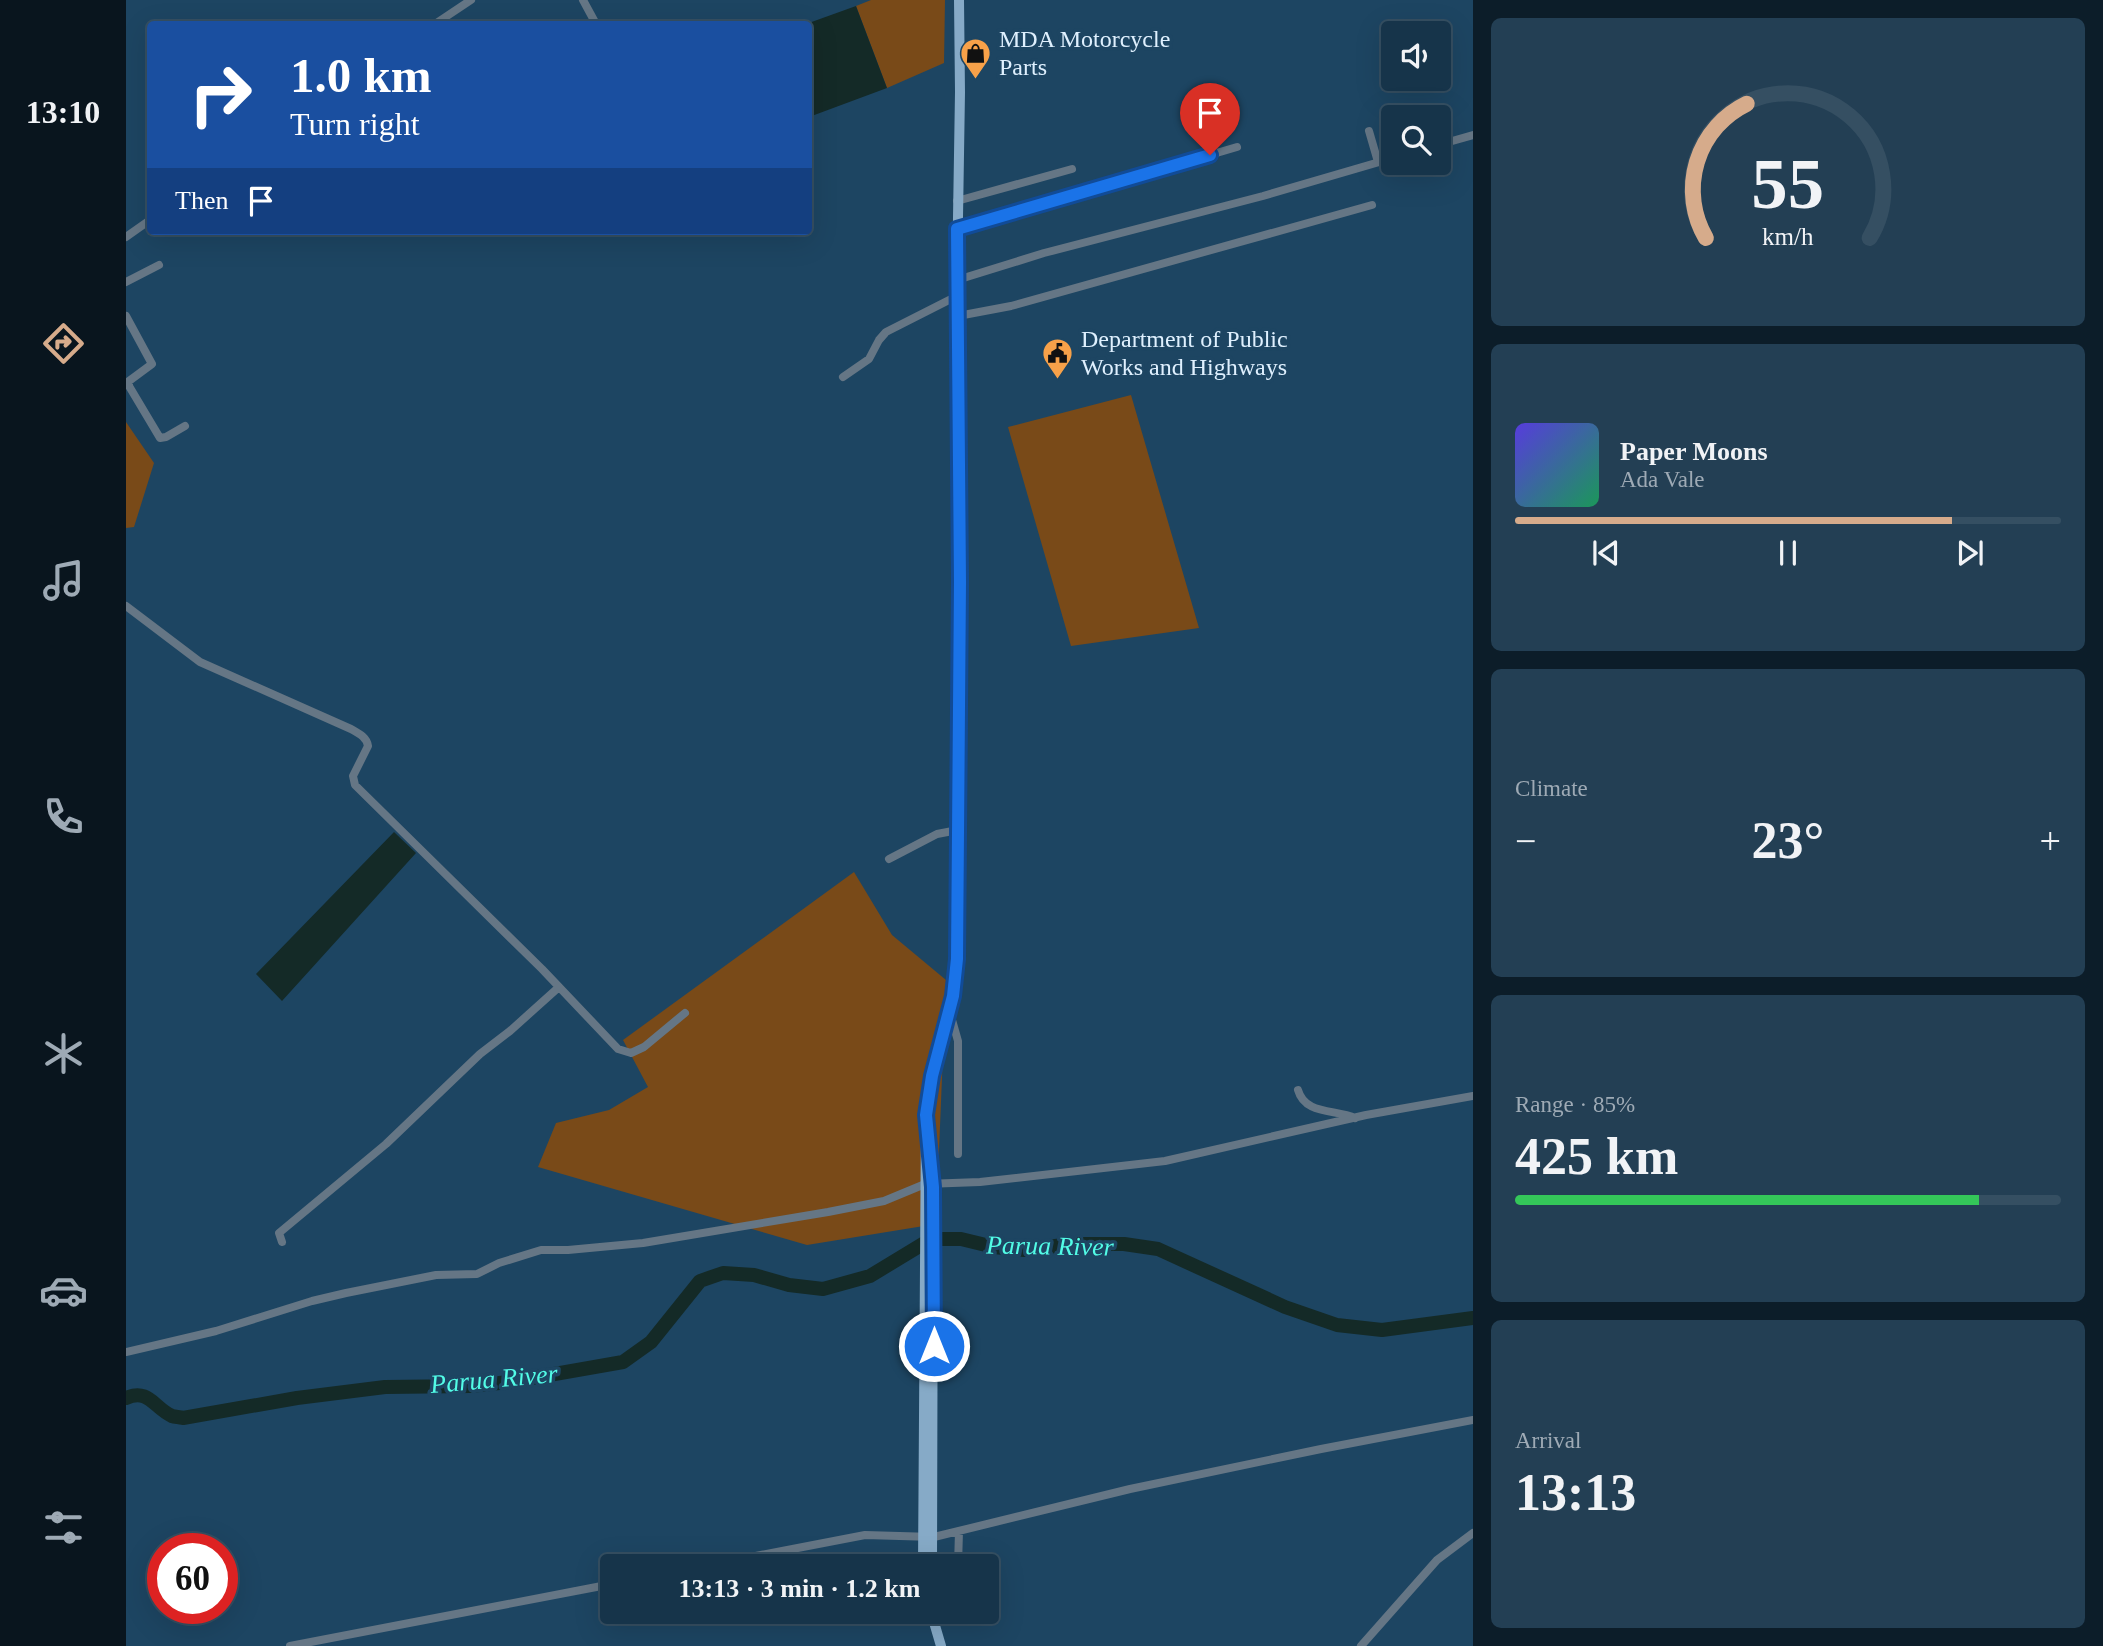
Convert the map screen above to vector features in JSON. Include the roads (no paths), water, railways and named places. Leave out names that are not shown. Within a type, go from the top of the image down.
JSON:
[{"type":"main road","points":[[931,1554],[929,1185],[926,1124],[929,1091],[950,1013],[957,959],[960,582],[957,296],[959,0]]},
{"type":"main road","points":[[925,1554],[929,1535]]},
{"type":"main road","points":[[935,1624],[942,1646]]},
{"type":"main road","points":[[939,1624],[942,1646]]},
{"type":"street","points":[[440,21],[471,0]]},
{"type":"street","points":[[583,0],[594,21]]},
{"type":"street","points":[[1369,131],[1378,162]]},
{"type":"street","points":[[1451,141],[1473,135]]},
{"type":"street","points":[[957,229],[1237,147]]},
{"type":"street","points":[[957,280],[1044,253],[1263,197],[1381,161]]},
{"type":"street","points":[[957,201],[1072,169]]},
{"type":"street","points":[[958,316],[1011,306],[1372,205]]},
{"type":"street","points":[[126,237],[147,222]]},
{"type":"street","points":[[126,282],[159,265]]},
{"type":"street","points":[[843,377],[869,359],[886,332],[957,296]]},
{"type":"street","points":[[126,316],[152,365],[129,381],[129,386],[160,438],[185,426]]},
{"type":"street","points":[[126,606],[200,662],[362,735],[368,746],[353,776],[355,785],[618,1049],[631,1053],[644,1047],[685,1013]]},
{"type":"street","points":[[890,859],[937,834],[957,830]]},
{"type":"street","points":[[282,1242],[279,1233],[386,1144],[480,1054],[559,987]]},
{"type":"street","points":[[950,1013],[958,1041],[958,1154]]},
{"type":"street","points":[[1298,1090],[1300,1098],[1307,1105],[1355,1118]]},
{"type":"street","points":[[126,1352],[216,1331],[346,1293],[436,1275],[477,1274],[499,1263],[541,1250],[643,1243],[884,1201],[929,1185],[992,1181],[1165,1160],[1355,1118],[1473,1096]]},
{"type":"street","points":[[766,1554],[865,1535],[929,1535],[959,1531],[1130,1489],[1473,1420]]},
{"type":"street","points":[[958,1554],[959,1531]]},
{"type":"street","points":[[1361,1646],[1437,1560],[1473,1533]]},
{"type":"street","points":[[290,1646],[600,1586]]},
{"type":"waterway","name":"Parua River","points":[[126,1398],[140,1395],[146,1397],[166,1413],[183,1418],[297,1398],[385,1387],[470,1386],[509,1382],[623,1362],[651,1342],[700,1281],[723,1273],[754,1275],[789,1285],[823,1289],[870,1276],[931,1239],[961,1239],[994,1247],[1024,1250],[1071,1244],[1124,1244],[1158,1249],[1285,1307],[1337,1325],[1382,1330],[1473,1318]]},
{"type":"place","name":"MDA Motorcycle Parts","points":[[976,80]]},
{"type":"place","name":"Department of Public Works and Highways","points":[[1058,380]]}]
